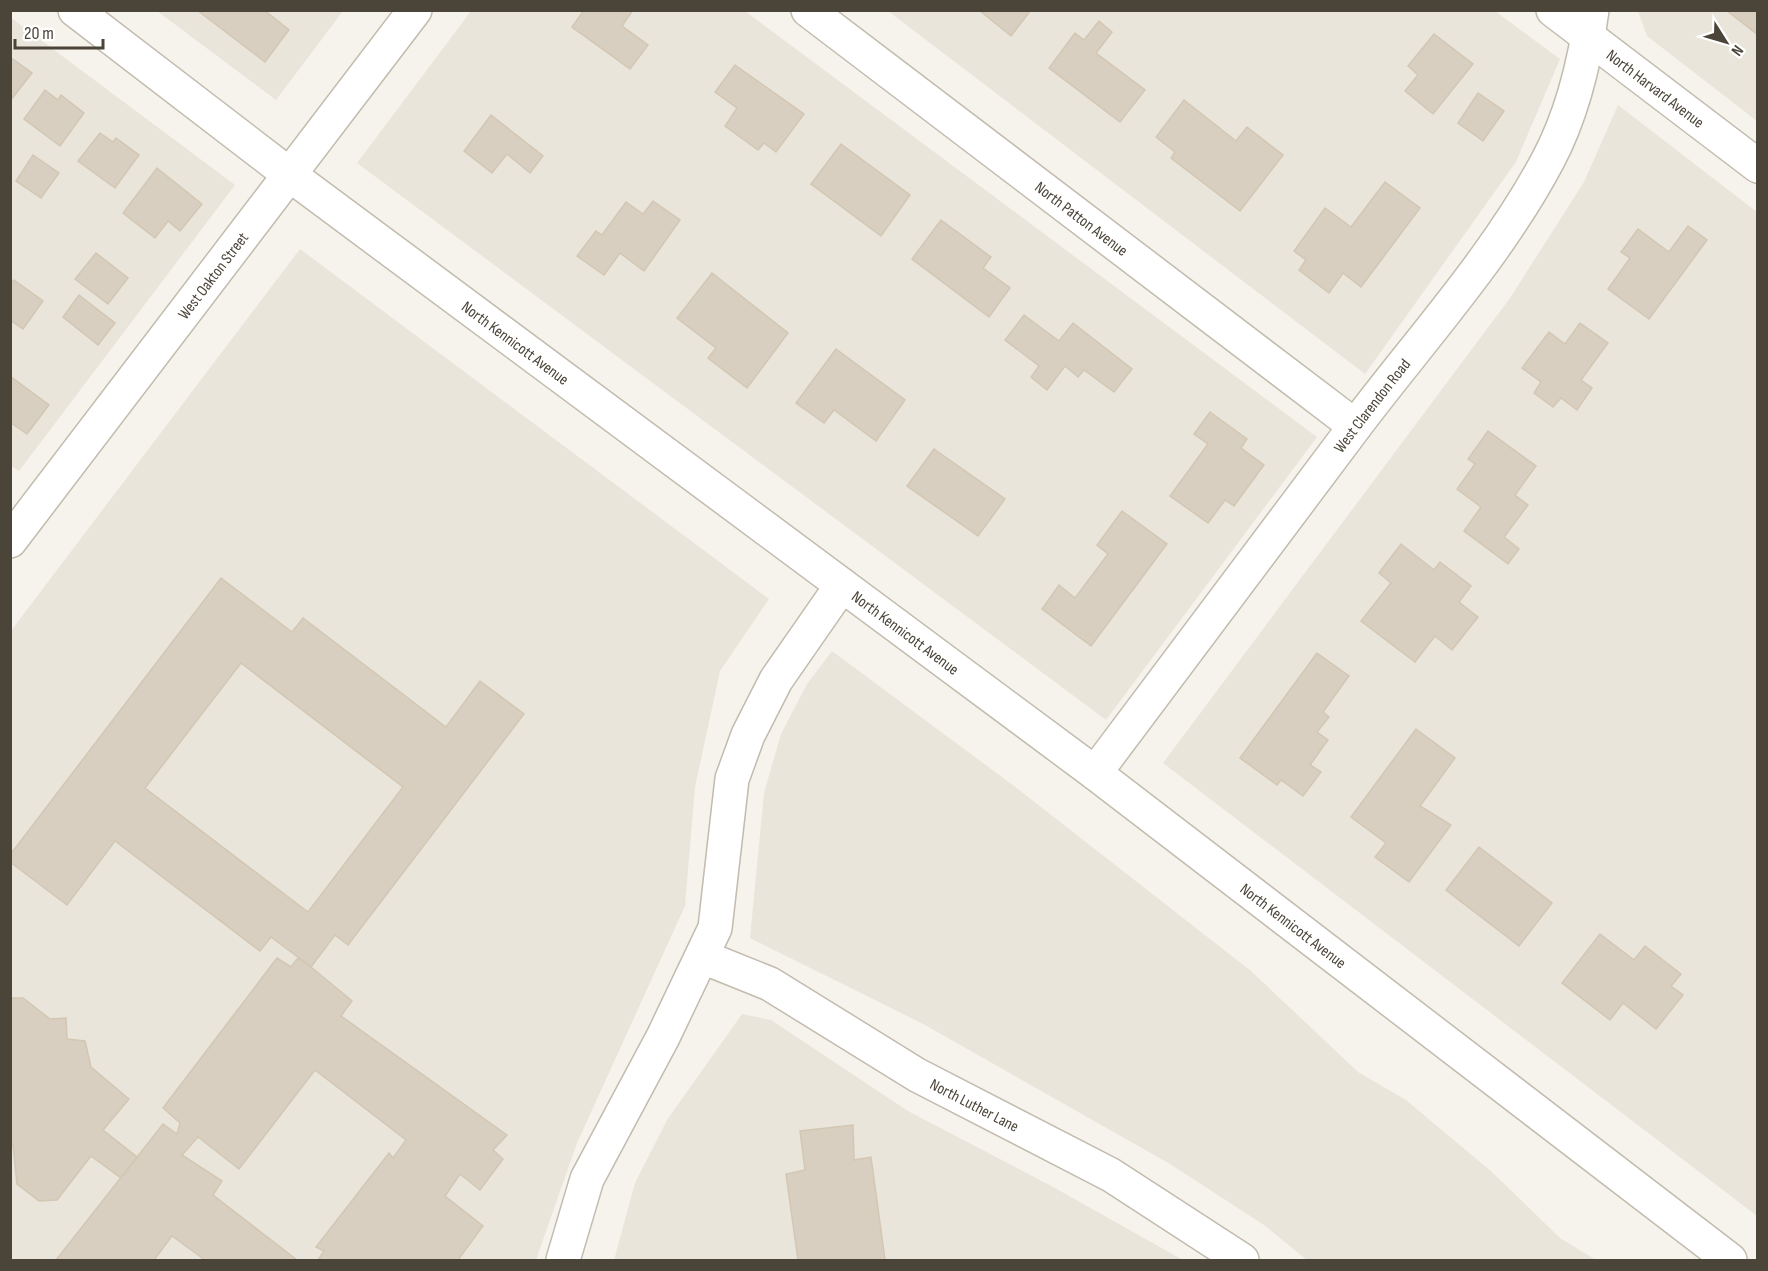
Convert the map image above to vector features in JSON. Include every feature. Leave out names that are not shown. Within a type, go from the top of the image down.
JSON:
[{"type":"street","name":"North Kennicott Avenue","points":[[75,10],[290,175],[1095,773],[1730,1260]]},
{"type":"street","name":"West Oakton Street","points":[[14,531],[416,10]]},
{"type":"street","name":"North Patton Avenue","points":[[808,10],[1355,426]]},
{"type":"street","name":"North Harvard Avenue","points":[[1553,10],[1590,24],[1758,166]]},
{"type":"street","name":"West Clarendon Road","points":[[1095,773],[1355,426],[1509,226],[1549,159],[1572,102],[1590,24]]},
{"type":"street","points":[[563,1260],[587,1179],[703,957],[715,928],[721,892],[732,779],[748,735],[776,680],[842,585]]},
{"type":"street","name":"North Luther Lane","points":[[703,957],[771,984],[923,1078],[1111,1175],[1242,1260]]},
{"type":"shaded area","points":[[157,11],[343,11],[276,100]]},
{"type":"shaded area","points":[[471,11],[745,11],[1317,437],[1106,720],[357,163]]},
{"type":"shaded area","points":[[888,11],[1495,11],[1560,59],[1516,162],[1365,374]]},
{"type":"shaded area","points":[[1638,11],[1757,11],[1757,121],[1647,36]]},
{"type":"shaded area","points":[[10,17],[235,185],[19,471],[10,465]]},
{"type":"shaded area","points":[[1618,105],[1757,212],[1757,1216],[1163,763],[1510,298],[1584,182]]},
{"type":"shaded area","points":[[300,249],[769,599],[720,671],[695,787],[685,906],[577,1143],[536,1260],[11,1260],[10,632]]},
{"type":"shaded area","points":[[832,651],[1014,786],[1251,971],[1358,1072],[1406,1100],[1492,1172],[1560,1238],[1596,1260],[1307,1260],[1264,1225],[1170,1164],[925,1025],[750,938],[764,793],[781,734],[807,684]]},
{"type":"shaded area","points":[[742,1014],[771,1020],[908,1111],[1055,1188],[1183,1260],[614,1260],[635,1183],[667,1120]]},
{"type":"building","points":[[197,10],[264,10],[289,30],[265,62]]},
{"type":"building","points":[[584,10],[633,10],[622,26],[648,45],[630,69],[572,27]]},
{"type":"building","points":[[979,10],[1031,10],[1011,36]]},
{"type":"building","points":[[1726,10],[1758,10],[1758,35]]},
{"type":"building","points":[[1099,21],[1112,32],[1096,53],[1145,90],[1120,122],[1049,68],[1075,33],[1084,40]]},
{"type":"building","points":[[1434,34],[1473,64],[1433,114],[1405,91],[1418,75],[1408,66]]},
{"type":"building","points":[[10,57],[32,73],[10,101]]},
{"type":"building","points":[[735,65],[804,114],[776,152],[764,143],[758,150],[725,126],[737,108],[715,92]]},
{"type":"building","points":[[45,90],[58,100],[61,95],[84,113],[60,146],[24,119]]},
{"type":"building","points":[[1478,93],[1504,111],[1483,141],[1458,123]]},
{"type":"building","points":[[1184,100],[1236,141],[1247,127],[1283,155],[1240,211],[1171,158],[1175,152],[1156,137]]},
{"type":"building","points":[[491,115],[543,156],[530,173],[507,154],[492,173],[464,151]]},
{"type":"building","points":[[100,133],[113,142],[116,138],[139,155],[115,188],[78,161]]},
{"type":"building","points":[[841,144],[910,195],[881,236],[811,184]]},
{"type":"building","points":[[33,155],[59,173],[41,198],[16,181]]},
{"type":"building","points":[[157,168],[202,204],[180,231],[168,221],[155,238],[123,213]]},
{"type":"building","points":[[1385,182],[1420,208],[1361,287],[1343,273],[1329,293],[1299,270],[1306,260],[1294,251],[1325,208],[1351,227]]},
{"type":"building","points":[[653,201],[680,220],[644,271],[620,253],[604,275],[577,256],[596,231],[602,235],[626,202],[643,214]]},
{"type":"building","points":[[941,220],[991,257],[983,268],[1010,288],[989,317],[912,259]]},
{"type":"building","points":[[1688,226],[1707,240],[1649,319],[1608,289],[1630,258],[1621,252],[1638,229],[1669,252]]},
{"type":"building","points":[[96,253],[128,278],[108,304],[75,279]]},
{"type":"building","points":[[712,273],[788,333],[747,388],[708,358],[716,348],[677,318]]},
{"type":"building","points":[[14,280],[43,301],[23,329],[10,320],[10,285]]},
{"type":"building","points":[[79,295],[115,323],[98,345],[63,317]]},
{"type":"building","points":[[1024,315],[1059,341],[1073,323],[1132,369],[1114,392],[1084,370],[1078,377],[1065,366],[1047,390],[1031,377],[1039,366],[1005,340]]},
{"type":"building","points":[[1580,323],[1608,343],[1581,380],[1592,388],[1577,410],[1561,398],[1553,407],[1534,393],[1541,382],[1522,368],[1549,332],[1565,344]]},
{"type":"building","points":[[836,349],[905,400],[876,441],[834,410],[824,423],[796,403]]},
{"type":"building","points":[[10,376],[49,405],[27,434],[10,422]]},
{"type":"building","points":[[1210,412],[1247,439],[1241,448],[1264,465],[1234,506],[1225,500],[1208,523],[1170,496],[1208,444],[1194,434]]},
{"type":"building","points":[[1488,431],[1536,466],[1515,495],[1528,505],[1504,537],[1519,549],[1508,564],[1464,531],[1481,507],[1457,489],[1475,464],[1468,459]]},
{"type":"building","points":[[934,449],[1005,499],[978,536],[907,486]]},
{"type":"building","points":[[1122,511],[1167,544],[1091,646],[1042,609],[1059,585],[1075,598],[1108,554],[1097,545]]},
{"type":"building","points":[[1401,544],[1434,570],[1440,562],[1471,586],[1459,602],[1478,617],[1452,650],[1435,636],[1415,662],[1361,621],[1391,583],[1379,573]]},
{"type":"building","points":[[221,578],[292,632],[303,618],[446,727],[480,681],[524,714],[348,945],[335,935],[311,967],[271,937],[260,951],[115,841],[67,905],[10,862],[10,855]],"holes":[[[241,663],[403,787],[308,912],[145,788]]]},
{"type":"building","points":[[1317,653],[1349,676],[1323,712],[1329,717],[1317,732],[1328,740],[1310,765],[1321,772],[1303,796],[1281,780],[1277,785],[1240,758]]},
{"type":"building","points":[[1416,729],[1455,758],[1420,806],[1451,825],[1409,882],[1375,857],[1386,843],[1351,817]]},
{"type":"building","points":[[1479,847],[1552,903],[1519,946],[1446,890]]},
{"type":"building","points":[[1600,934],[1634,960],[1645,946],[1681,974],[1671,986],[1683,995],[1656,1029],[1623,1003],[1610,1020],[1562,983]]},
{"type":"building","points":[[277,958],[291,967],[298,958],[311,967],[352,1001],[341,1016],[507,1135],[493,1150],[503,1159],[480,1190],[460,1174],[445,1196],[483,1226],[458,1260],[318,1260],[324,1251],[316,1247],[389,1153],[393,1158],[406,1140],[315,1070],[239,1169],[198,1137],[182,1155],[222,1181],[213,1195],[297,1260],[205,1260],[172,1236],[154,1260],[56,1260],[163,1124],[177,1134],[180,1123],[163,1108]]},
{"type":"building","points":[[10,998],[23,998],[50,1019],[66,1018],[67,1039],[85,1041],[91,1067],[129,1099],[103,1130],[137,1157],[121,1178],[91,1156],[57,1200],[39,1201],[17,1184],[13,1144],[10,1145]]},
{"type":"building","points":[[853,1125],[854,1160],[871,1157],[885,1260],[798,1260],[786,1174],[805,1170],[800,1131]]}]
